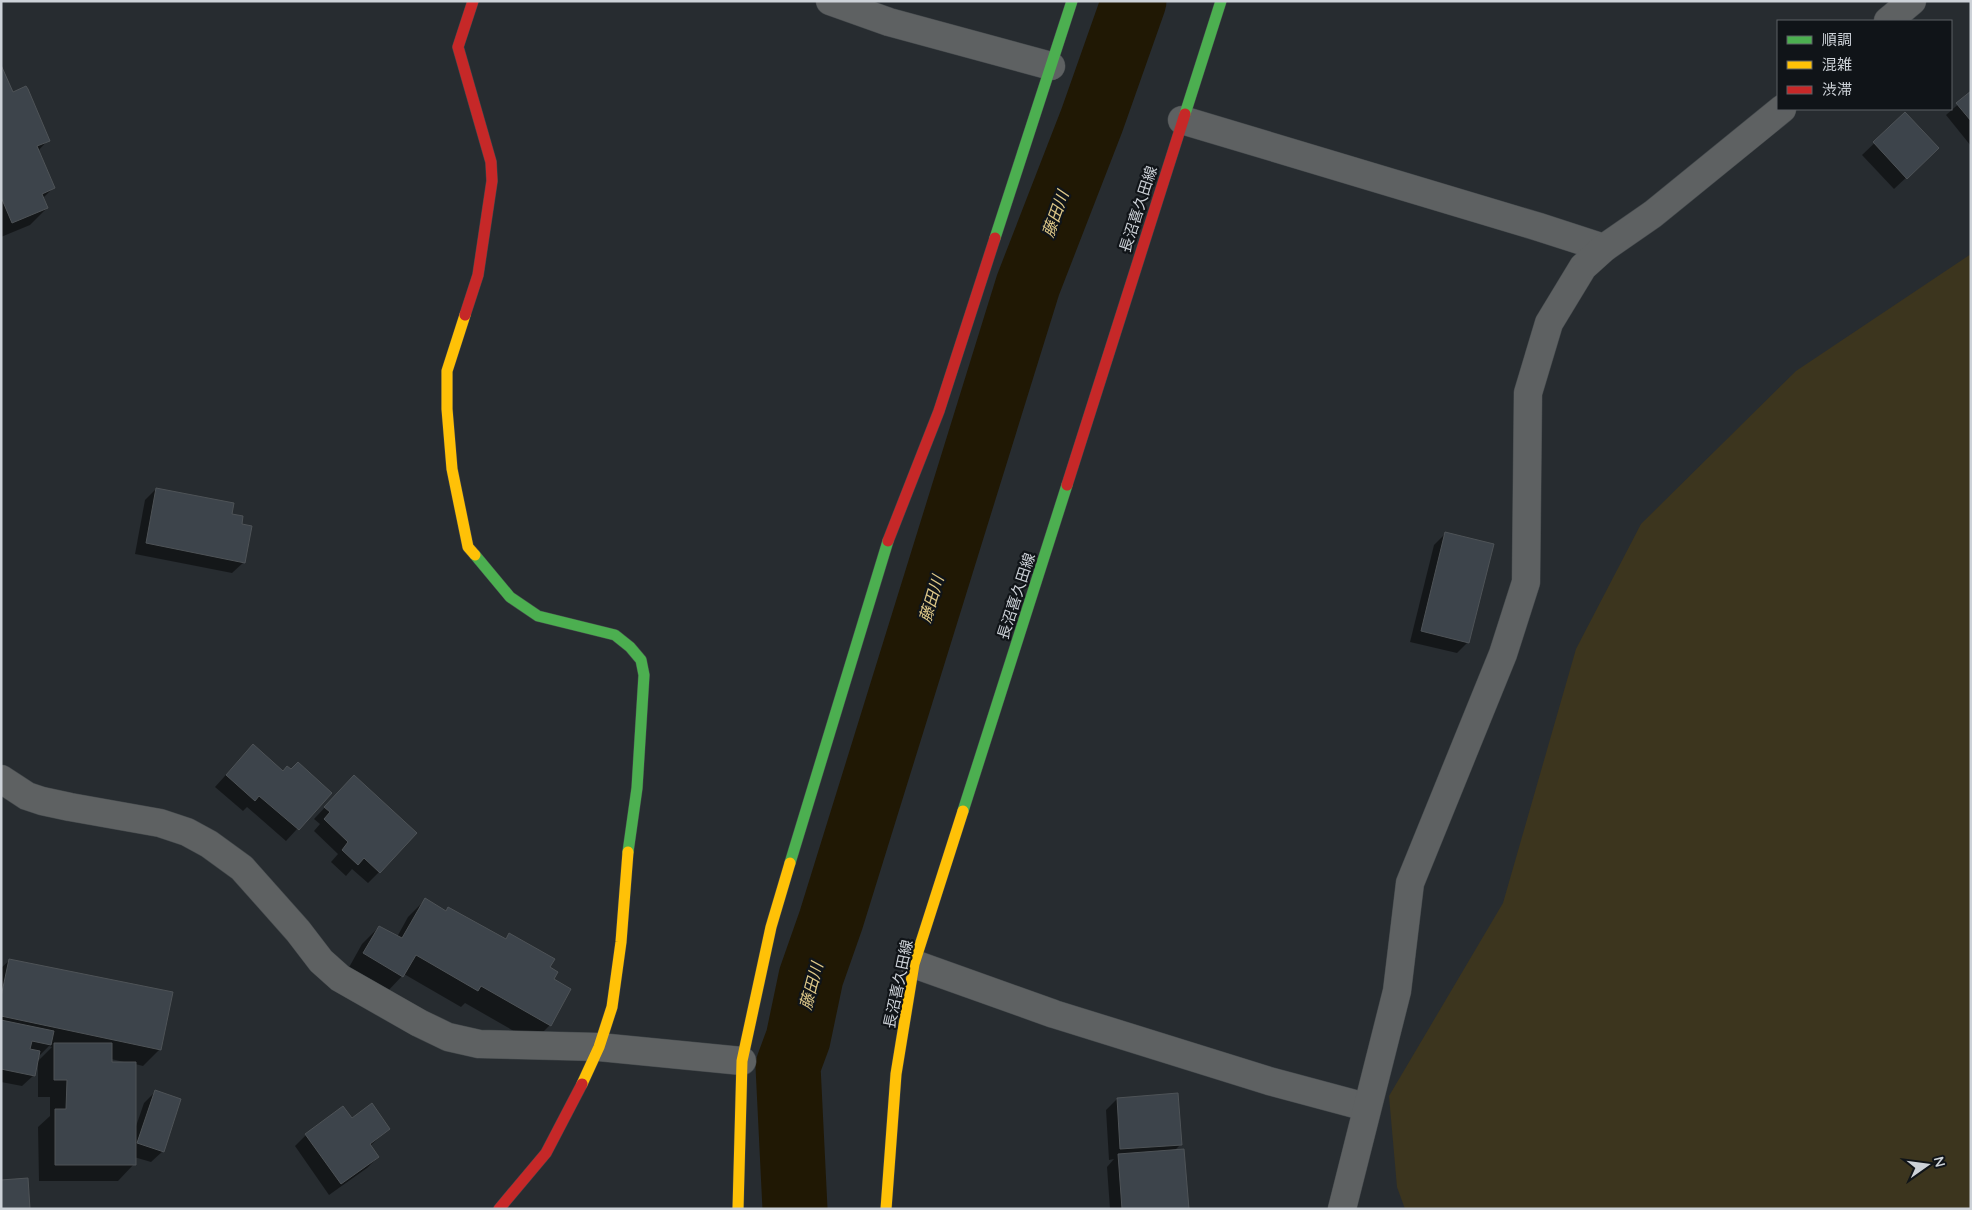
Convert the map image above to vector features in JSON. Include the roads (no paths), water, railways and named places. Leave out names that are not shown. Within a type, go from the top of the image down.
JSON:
[{"type":"street","points":[[473,1],[458,47],[491,162],[492,181],[478,275],[447,372],[447,409],[452,469],[468,547],[510,597],[522,606],[538,616],[615,635],[630,647],[640,660],[644,675],[637,788],[626,861],[621,942],[612,1007],[599,1047],[572,1106],[546,1153],[499,1209]]},
{"type":"street","points":[[830,1],[889,22],[1051,66]]},
{"type":"street","points":[[738,1209],[742,1061],[771,927],[889,538],[939,411],[1072,1]]},
{"type":"street","name":"長沼喜久田線","points":[[886,1209],[896,1074],[914,964],[1221,1]]},
{"type":"street","points":[[1889,20],[1912,1]]},
{"type":"street","points":[[1342,1209],[1366,1107],[1397,991],[1410,883],[1503,654],[1526,582],[1528,393],[1549,323],[1582,267],[1604,248],[1653,214],[1781,110]]},
{"type":"street","points":[[1182,120],[1604,248]]},
{"type":"street","points":[[1,779],[27,796],[42,801],[70,808],[160,823],[186,832],[209,844],[242,868],[321,960],[340,978],[419,1023],[448,1037],[479,1044],[599,1047],[742,1061]]},
{"type":"street","points":[[914,964],[1054,1014],[1269,1080],[1366,1107]]},
{"type":"waterway","name":"藤田川","points":[[795,1209],[788,1066],[798,1039],[811,977],[831,920],[1028,285],[1092,120],[1134,1]]}]
